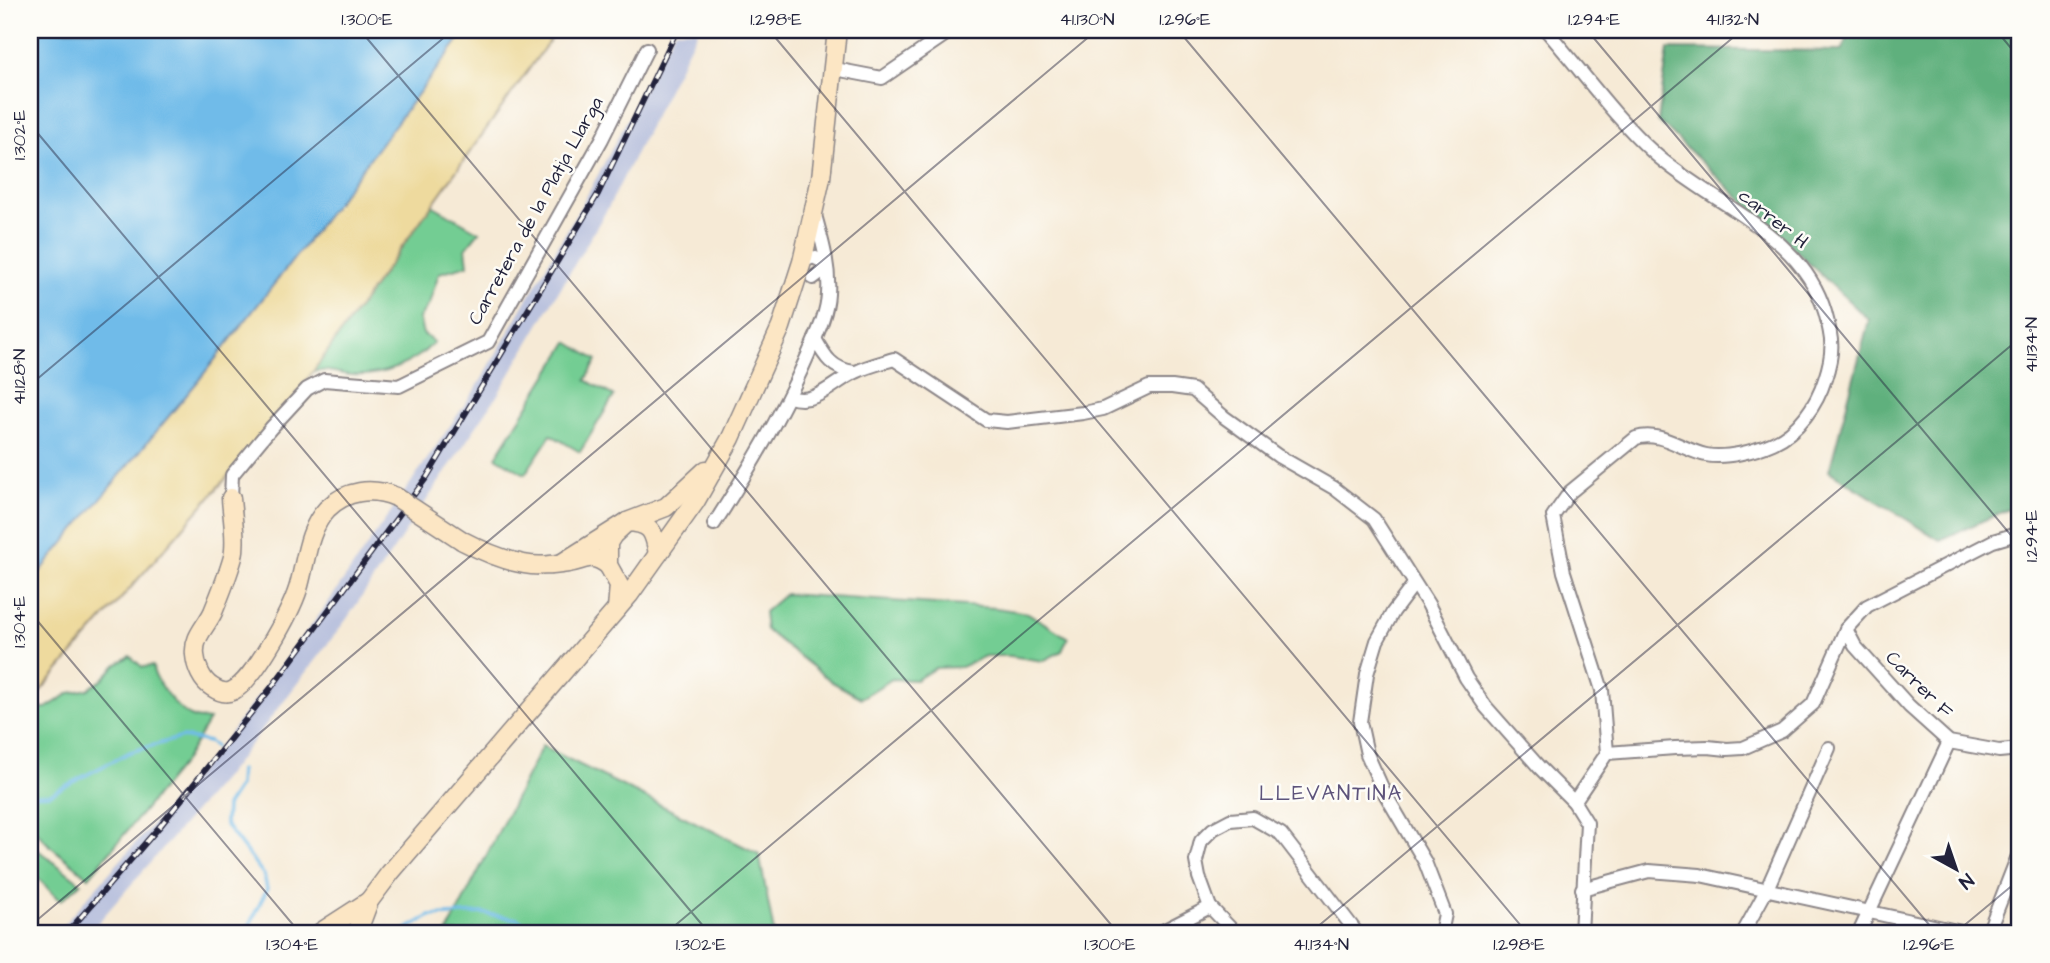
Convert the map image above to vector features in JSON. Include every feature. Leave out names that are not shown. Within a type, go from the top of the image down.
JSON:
[{"type":"street","points":[[835,69],[882,78],[952,30]]},
{"type":"street","name":"carrer H","points":[[1546,30],[1623,123],[1654,153],[1679,174],[1748,219],[1790,253],[1820,297],[1833,346],[1824,384],[1812,408],[1795,428],[1774,443],[1735,454],[1709,456],[1685,449],[1660,437],[1646,435],[1636,438],[1570,492],[1553,516],[1564,572],[1602,690],[1607,753]]},
{"type":"street","points":[[357,933],[369,901],[440,812],[617,609],[659,554],[695,502],[721,456],[804,280],[802,262],[821,178],[838,33]]},
{"type":"street","name":"Carretera de la Platja Llarga","points":[[608,565],[598,558],[587,557],[547,566],[525,564],[497,556],[463,541],[396,497],[383,492],[364,491],[345,497],[328,509],[319,521],[309,544],[297,590],[279,629],[235,690],[226,693],[212,687],[203,678],[196,664],[197,638],[212,614],[234,554],[232,475],[307,389],[324,380],[399,386],[488,342],[602,139],[647,49]]},
{"type":"street","points":[[714,524],[752,465],[790,397],[827,304],[826,258],[814,211]]},
{"type":"street","points":[[802,262],[813,257],[826,263],[821,272],[804,280]]},
{"type":"street","points":[[804,280],[818,280],[828,292]]},
{"type":"street","points":[[815,339],[828,361],[844,371],[854,372]]},
{"type":"street","points":[[790,397],[800,401],[810,400],[854,372],[894,359],[986,419],[1007,422],[1103,409],[1149,387],[1193,390],[1224,417],[1278,456],[1334,488],[1374,519],[1428,604],[1466,678],[1486,707],[1574,802],[1587,823],[1581,933]]},
{"type":"street","points":[[562,563],[627,522],[666,507],[721,456]]},
{"type":"street","points":[[617,609],[619,585],[608,565],[608,543],[612,535],[627,522],[641,523],[651,529],[659,554]]},
{"type":"street","points":[[1574,802],[1607,753],[1675,748],[1744,748],[1782,731],[1813,704],[1846,629],[1867,606],[1993,541],[2020,533]]},
{"type":"street","points":[[1414,584],[1393,612],[1377,641],[1367,674],[1360,722],[1367,754],[1378,779],[1424,862],[1445,914],[1441,933]]},
{"type":"street","name":"Carrer F","points":[[1846,629],[1855,646],[1909,706],[1949,742],[1999,751],[2020,749]]},
{"type":"street","points":[[1859,933],[1949,742]]},
{"type":"street","points":[[1742,933],[1766,891],[1829,748]]},
{"type":"street","points":[[1235,933],[1210,907],[1196,861],[1201,841],[1213,829],[1230,820],[1253,818],[1281,834],[1357,933]]},
{"type":"street","points":[[1988,933],[2018,856]]},
{"type":"street","points":[[1582,889],[1650,870],[1699,875],[1966,933]]},
{"type":"street","points":[[319,933],[369,901]]},
{"type":"street","points":[[1158,933],[1210,907]]},
{"type":"shaded area","points":[[675,30],[698,30],[609,206],[497,396],[346,620],[230,771],[89,933],[56,933],[212,757],[323,610],[479,384],[590,190]]},
{"type":"green space","points":[[1852,30],[2020,30],[2020,504],[1940,540],[1829,471],[1869,320],[1658,121],[1668,49],[1841,51]]},
{"type":"green space","points":[[432,205],[479,232],[466,248],[468,265],[439,273],[429,304],[419,318],[423,334],[434,342],[407,363],[374,374],[313,372]]},
{"type":"green space","points":[[568,342],[597,360],[586,380],[614,396],[580,452],[551,435],[525,474],[496,457]]},
{"type":"green space","points":[[785,594],[996,608],[1028,613],[1068,638],[1062,651],[1043,661],[1010,656],[985,656],[961,667],[935,668],[916,680],[892,679],[861,698],[832,682],[766,630],[764,612]]},
{"type":"green space","points":[[130,656],[142,667],[153,666],[162,687],[186,713],[194,718],[209,720],[183,763],[89,877],[50,846],[30,825],[30,708],[46,708],[70,693],[88,689]]},
{"type":"green space","points":[[542,746],[759,854],[774,933],[447,933]]},
{"type":"green space","points":[[30,844],[81,883],[61,900],[58,899],[30,870]]},
{"type":"sand","points":[[466,30],[557,30],[284,412],[30,703],[30,583],[198,381],[303,247]]},
{"type":"water","points":[[30,30],[466,30],[303,247],[198,381],[30,584]]},
{"type":"waterway","points":[[30,795],[50,794],[130,752],[183,737],[209,742],[215,747]]},
{"type":"waterway","points":[[240,770],[239,786],[226,806],[225,824],[264,875],[267,889],[246,933]]},
{"type":"waterway","points":[[400,933],[430,916],[481,913],[518,919],[535,933]]},
{"type":"railway","points":[[67,933],[161,825],[271,688],[427,477],[598,194],[677,30]]},
{"type":"district","name":"LLEVANTINA","points":[[1331,793]]}]
